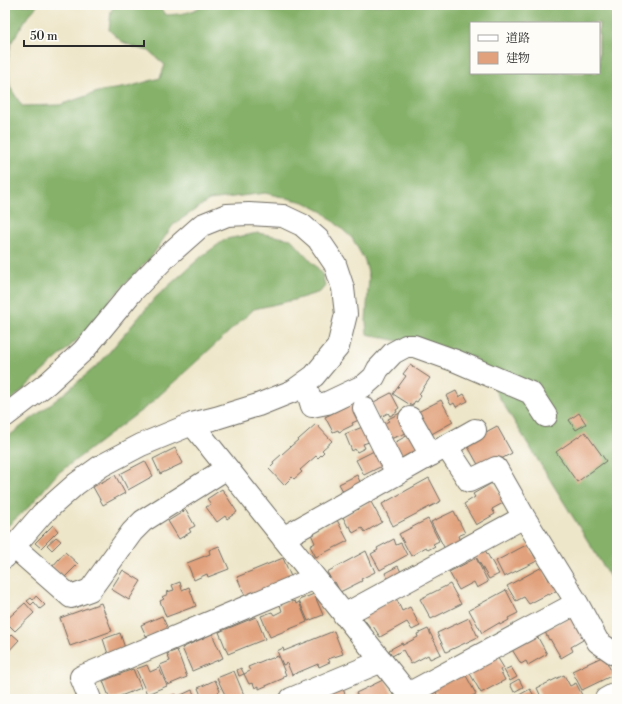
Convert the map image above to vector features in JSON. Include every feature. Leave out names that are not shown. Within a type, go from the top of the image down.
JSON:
[{"type":"street","points":[[5,416],[48,382],[84,350],[132,293],[167,256],[202,225],[227,216],[249,214],[283,216],[302,225],[318,239],[336,264],[343,288],[346,314],[338,347],[314,376],[294,391],[216,418],[192,424],[141,445],[101,466],[76,484],[42,514],[9,552],[71,597],[90,590],[132,532],[143,521],[227,468]]},
{"type":"street","points":[[305,383],[312,406],[327,404],[365,385],[374,377],[378,369],[393,353],[406,346],[414,346],[456,361],[531,393],[546,416]]},
{"type":"street","points":[[364,408],[397,474]]},
{"type":"street","points":[[410,418],[438,451],[469,481],[496,468],[524,517],[577,603],[598,642],[617,655]]},
{"type":"street","points":[[192,424],[410,696],[577,603]]},
{"type":"street","points":[[283,538],[475,430]]},
{"type":"street","points":[[344,615],[524,517]]},
{"type":"street","points":[[90,699],[81,677],[315,578]]},
{"type":"street","points":[[291,699],[382,661]]},
{"type":"street","points":[[606,699],[617,693]]},
{"type":"green space","points":[[5,5],[38,5],[28,16],[11,43],[8,60],[10,87],[22,106],[60,105],[101,91],[128,87],[160,78],[165,65],[149,51],[136,48],[121,41],[109,30],[111,11],[115,5],[157,5],[166,15],[189,12],[202,5],[617,5],[617,584],[613,582],[475,358],[367,334],[366,321],[369,277],[365,261],[352,238],[323,212],[304,202],[265,193],[209,200],[173,225],[152,256],[110,300],[89,329],[5,406]]},
{"type":"green space","points":[[258,233],[291,239],[322,273],[325,286],[320,292],[294,300],[254,309],[150,404],[57,474],[29,507],[5,528],[5,439],[61,396],[100,363],[156,297],[202,256],[226,239]]},
{"type":"building","points":[[410,365],[430,378],[419,394],[421,396],[412,406],[393,394],[406,376],[403,374]]},
{"type":"building","points":[[456,391],[459,397],[464,394],[468,401],[456,407],[454,403],[451,405],[446,396]]},
{"type":"building","points":[[391,393],[399,408],[396,410],[397,412],[390,416],[388,413],[379,418],[372,403]]},
{"type":"building","points":[[441,400],[453,422],[428,436],[416,413]]},
{"type":"building","points":[[353,403],[361,419],[339,432],[338,430],[333,432],[325,417]]},
{"type":"building","points":[[402,412],[409,432],[390,439],[383,424],[389,421],[388,419]]},
{"type":"building","points":[[579,413],[586,424],[576,430],[569,420]]},
{"type":"building","points":[[316,424],[332,441],[322,450],[324,452],[318,458],[316,456],[300,470],[302,472],[294,479],[292,477],[284,485],[269,469],[274,464],[273,462]]},
{"type":"building","points":[[365,426],[372,441],[363,444],[365,448],[357,452],[355,449],[352,451],[345,434]]},
{"type":"building","points":[[497,426],[512,453],[481,470],[466,443]]},
{"type":"building","points":[[585,432],[606,461],[577,482],[556,452]]},
{"type":"building","points":[[412,433],[419,452],[410,456],[409,454],[400,459],[392,444]]},
{"type":"building","points":[[175,448],[183,463],[160,474],[153,459]]},
{"type":"building","points":[[376,450],[384,465],[364,475],[356,460]]},
{"type":"building","points":[[145,461],[153,476],[128,490],[120,474]]},
{"type":"building","points":[[115,475],[125,493],[103,505],[93,487]]},
{"type":"building","points":[[357,475],[361,484],[344,493],[339,484]]},
{"type":"building","points":[[429,478],[441,501],[393,526],[382,504]]},
{"type":"building","points":[[492,483],[505,502],[492,509],[495,514],[476,525],[464,504],[475,497],[473,494]]},
{"type":"building","points":[[222,489],[237,512],[227,519],[225,516],[217,522],[206,507],[211,504],[207,499]]},
{"type":"building","points":[[372,496],[374,500],[371,502],[382,522],[365,532],[362,528],[353,533],[343,517],[368,503],[366,499]]},
{"type":"building","points":[[186,510],[195,526],[189,529],[191,532],[179,539],[168,521]]},
{"type":"building","points":[[454,511],[465,533],[458,536],[461,544],[446,551],[431,522]]},
{"type":"building","points":[[428,519],[439,541],[433,544],[435,546],[428,550],[426,547],[411,556],[399,534]]},
{"type":"building","points":[[337,520],[348,541],[316,557],[310,546],[315,543],[311,534]]},
{"type":"building","points":[[53,525],[58,531],[41,548],[35,543]]},
{"type":"building","points":[[56,537],[61,541],[52,550],[47,545]]},
{"type":"building","points":[[394,539],[396,545],[401,543],[407,555],[380,570],[371,554],[378,550],[377,548]]},
{"type":"building","points":[[528,544],[537,561],[504,577],[496,561]]},
{"type":"building","points":[[219,546],[229,569],[208,577],[207,574],[194,580],[187,563],[210,554],[209,550]]},
{"type":"building","points":[[485,550],[499,574],[489,579],[475,555]]},
{"type":"building","points":[[366,551],[375,572],[361,579],[362,581],[340,592],[335,582],[333,583],[327,572]]},
{"type":"building","points":[[65,552],[78,564],[64,578],[52,567]]},
{"type":"building","points":[[283,558],[292,579],[246,598],[237,577]]},
{"type":"building","points":[[476,558],[488,582],[477,588],[474,582],[459,590],[449,572]]},
{"type":"building","points":[[398,566],[403,576],[390,583],[385,573]]},
{"type":"building","points":[[544,566],[546,570],[544,571],[550,582],[554,580],[559,589],[529,604],[524,597],[516,601],[507,586]]},
{"type":"building","points":[[123,570],[141,581],[129,600],[111,589]]},
{"type":"building","points":[[180,582],[182,590],[189,587],[196,606],[166,617],[160,601],[164,599],[162,597],[168,594],[167,592],[174,590],[172,585]]},
{"type":"building","points":[[450,584],[461,604],[431,619],[420,599]]},
{"type":"building","points":[[506,590],[518,613],[508,618],[509,620],[500,625],[499,623],[482,633],[469,610]]},
{"type":"building","points":[[314,594],[323,615],[308,621],[299,600]]},
{"type":"building","points":[[36,596],[45,605],[40,609],[34,602],[31,605],[27,601],[31,598],[33,600]]},
{"type":"building","points":[[396,598],[402,611],[410,607],[420,626],[412,630],[407,622],[380,637],[373,626],[370,627],[363,618],[364,613]]},
{"type":"building","points":[[291,600],[292,602],[295,601],[296,604],[299,602],[307,622],[270,637],[261,616],[272,612],[274,615],[282,611],[280,605]]},
{"type":"building","points":[[25,603],[34,613],[15,631],[5,621]]},
{"type":"building","points":[[101,603],[112,631],[70,646],[60,618]]},
{"type":"building","points":[[162,616],[169,631],[147,638],[141,625]]},
{"type":"building","points":[[256,617],[265,639],[228,654],[219,632]]},
{"type":"building","points":[[573,617],[586,633],[581,636],[583,640],[571,647],[573,651],[561,658],[544,630]]},
{"type":"building","points":[[469,618],[478,637],[446,652],[437,633]]},
{"type":"building","points":[[428,629],[441,654],[430,659],[428,655],[411,664],[403,650],[392,656],[389,650],[418,637],[417,634]]},
{"type":"building","points":[[334,631],[343,654],[328,659],[330,662],[319,667],[318,664],[292,675],[287,663],[283,665],[277,651],[283,648],[284,651]]},
{"type":"building","points":[[120,633],[125,648],[108,654],[103,639]]},
{"type":"building","points":[[12,634],[19,640],[5,655],[5,635],[8,638]]},
{"type":"building","points":[[212,634],[223,658],[192,671],[182,648]]},
{"type":"building","points":[[536,634],[547,654],[528,665],[526,661],[521,664],[511,648]]},
{"type":"building","points":[[177,650],[187,677],[168,685],[160,665],[170,661],[167,654]]},
{"type":"building","points":[[496,655],[504,668],[500,670],[505,680],[481,693],[468,670]]},
{"type":"building","points":[[278,656],[286,675],[283,676],[284,678],[259,689],[259,686],[255,688],[253,683],[249,684],[244,674],[250,671],[248,667]]},
{"type":"building","points":[[604,656],[613,675],[582,690],[572,671]]},
{"type":"building","points":[[147,665],[150,672],[159,668],[167,686],[147,694],[136,669]]},
{"type":"building","points":[[511,667],[517,677],[510,681],[504,670]]},
{"type":"building","points":[[241,668],[244,674],[239,676],[237,670]]},
{"type":"building","points":[[133,669],[141,688],[110,699],[103,681]]},
{"type":"building","points":[[234,671],[244,695],[234,699],[227,699],[217,678]]},
{"type":"building","points":[[464,672],[476,694],[466,699],[439,699],[436,692],[428,697],[425,691]]},
{"type":"building","points":[[564,675],[570,686],[576,683],[584,699],[572,699],[570,695],[563,699],[542,699],[537,688]]},
{"type":"building","points":[[385,679],[395,699],[359,699],[356,693]]},
{"type":"building","points":[[519,679],[523,687],[514,692],[510,684]]},
{"type":"building","points":[[215,680],[220,691],[218,692],[221,699],[202,698],[198,688]]},
{"type":"building","points":[[343,689],[347,699],[320,699]]},
{"type":"building","points":[[530,689],[536,699],[512,699]]},
{"type":"building","points":[[192,690],[196,699],[162,699],[176,694],[177,697]]}]
